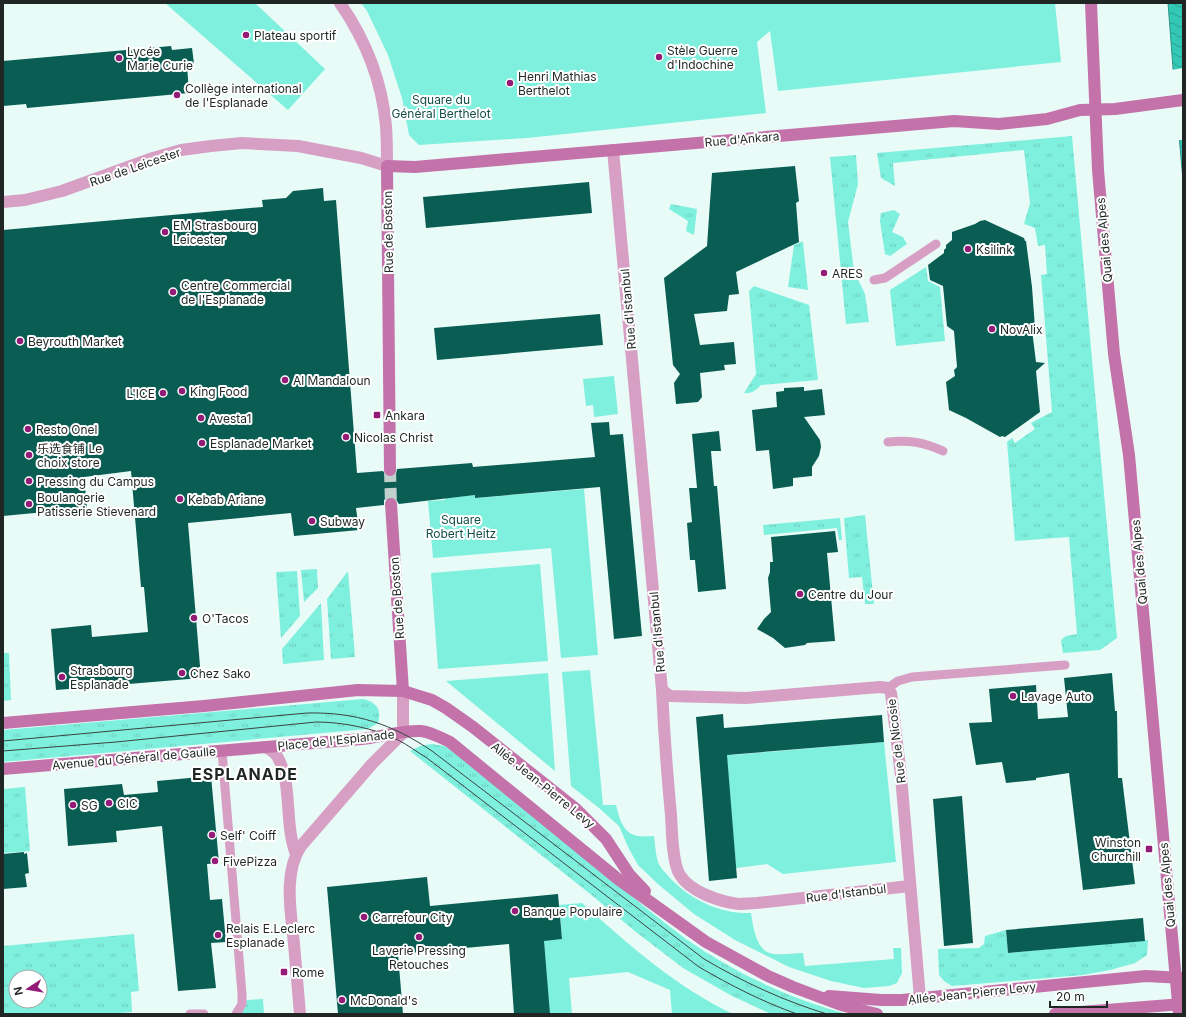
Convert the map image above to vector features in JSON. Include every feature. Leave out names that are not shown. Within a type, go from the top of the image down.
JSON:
[{"type":"street","name":"Rue de Boston","points":[[340,3],[359,33],[369,56],[377,79],[386,125],[390,470]]},
{"type":"street","name":"Quai des Alpes","points":[[1091,3],[1098,170],[1114,354],[1129,455],[1172,942],[1180,978],[1180,1007]]},
{"type":"street","name":"Rue d'Ankara","points":[[387,166],[415,167],[954,121],[978,124],[999,124],[1047,120],[1080,110],[1115,109],[1183,100]]},
{"type":"street","name":"Rue de Leicester","points":[[3,202],[25,200],[62,191],[153,158],[181,150],[242,143],[298,146],[361,158],[387,166]]},
{"type":"street","name":"Rue d'Istanbul","points":[[613,150],[662,690],[665,753],[674,851],[679,875],[687,883],[708,896],[740,904],[910,886]]},
{"type":"street","name":"Rue de Boston","points":[[391,504],[403,691]]},
{"type":"street","name":"Rue de Nicosie","points":[[662,690],[670,696],[740,698],[880,687],[888,688],[891,693],[900,776],[920,998]]},
{"type":"street","points":[[3,723],[358,690],[403,691]]},
{"type":"street","name":"Allée Jean-Pierre Levy","points":[[403,691],[432,700],[446,708],[473,727],[576,809],[606,839],[629,874],[659,907]]},
{"type":"street","name":"Place de l'Esplanade","points":[[300,1014],[290,906],[290,885],[296,854],[301,846],[372,764],[403,733],[403,691]]},
{"type":"street","name":"Allée Jean-Pierre Levy","points":[[403,733],[421,731],[450,742],[618,879],[706,942],[761,973],[793,987],[842,1005],[877,1014]]},
{"type":"street","name":"Place de l'Esplanade","points":[[265,747],[366,739],[403,733]]},
{"type":"street","name":"Place de l'Esplanade","points":[[265,747],[274,752],[282,769],[286,785],[291,843],[296,854]]},
{"type":"street","name":"Avenue du Général de Gaulle","points":[[3,769],[265,747]]},
{"type":"street","name":"Allée Jean-Pierre Levy","points":[[793,987],[832,996],[893,1000],[1146,976],[1180,978]]},
{"type":"street","points":[[1055,1014],[1180,1007]]},
{"type":"lane","points":[[874,280],[886,278],[936,244]]},
{"type":"lane","points":[[888,442],[907,441],[929,445],[943,451]]},
{"type":"lane","points":[[888,688],[898,681],[912,676],[1065,665]]},
{"type":"lane","points":[[222,750],[242,994],[242,1004],[236,1014]]},
{"type":"lane","points":[[190,1014],[204,1014]]},
{"type":"green space","name":"Plateau sportif","points":[[165,3],[255,3],[325,69],[288,110]]},
{"type":"green space","name":"Square du Général Berthelot","points":[[361,3],[1055,3],[1061,62],[778,91],[770,31],[757,42],[766,113],[527,138],[419,145],[409,135],[402,98],[388,55],[367,11]]},
{"type":"green space","points":[[1072,136],[1117,638],[1100,650],[1063,653],[1061,640],[1066,636],[1077,634],[1069,537],[1015,541],[1007,442],[1012,438],[1015,443],[1035,429],[1031,423],[1052,412],[1041,275],[1047,274],[1045,245],[1038,246],[1035,228],[1024,224],[1030,203],[1024,150],[893,163],[895,186],[881,178],[877,153]]},
{"type":"green space","points":[[856,155],[858,184],[848,222],[854,271],[865,294],[869,322],[846,324],[830,157]]},
{"type":"green space","points":[[671,204],[697,209],[694,235],[686,231],[688,221],[669,209]]},
{"type":"green space","points":[[894,210],[900,214],[892,232],[903,237],[907,244],[890,256],[885,254],[880,221],[881,213]]},
{"type":"green space","points":[[803,241],[808,290],[788,287],[794,245]]},
{"type":"green space","points":[[926,267],[928,281],[940,287],[945,341],[896,346],[890,290]]},
{"type":"green space","points":[[754,286],[809,305],[818,380],[761,385],[752,392],[744,393],[756,374],[749,291]]},
{"type":"green space","points":[[614,376],[618,414],[594,417],[593,405],[586,406],[583,379]]},
{"type":"green space","name":"Square Robert Heitz","points":[[584,489],[598,655],[561,658],[551,548],[433,558],[428,501],[475,495],[476,498]]},
{"type":"green space","points":[[865,515],[874,604],[865,604],[862,577],[849,578],[844,518]]},
{"type":"green space","points":[[840,518],[842,540],[839,540],[837,528],[764,535],[763,525]]},
{"type":"green space","points":[[540,564],[548,661],[438,669],[431,573]]},
{"type":"green space","points":[[317,569],[318,588],[304,602],[301,570]]},
{"type":"green space","points":[[297,571],[300,616],[281,638],[276,572]]},
{"type":"green space","points":[[348,571],[355,657],[331,659],[327,599]]},
{"type":"green space","points":[[321,603],[324,660],[283,664],[282,649]]},
{"type":"green space","points":[[3,653],[9,653],[11,700],[3,701]]},
{"type":"green space","points":[[590,670],[603,805],[616,805],[622,824],[633,835],[654,836],[659,863],[670,878],[687,893],[707,904],[728,911],[751,913],[756,938],[763,949],[774,954],[803,953],[805,966],[894,959],[893,948],[901,948],[902,973],[897,983],[889,986],[864,988],[831,981],[789,967],[735,940],[694,914],[659,885],[638,865],[619,826],[571,786],[562,672]]},
{"type":"green space","points":[[548,673],[555,771],[446,681]]},
{"type":"green space","points":[[363,699],[375,704],[379,714],[378,723],[368,729],[3,762],[3,730]]},
{"type":"green space","points":[[884,742],[896,862],[783,874],[767,864],[736,868],[726,752],[733,755]]},
{"type":"green space","points":[[432,744],[445,746],[455,753],[686,939],[743,974],[764,984],[805,1001],[847,1014],[771,1014],[732,996],[683,968],[410,751],[420,746]]},
{"type":"green space","points":[[25,787],[30,851],[3,853],[3,789]]},
{"type":"green space","points":[[582,903],[635,949],[673,978],[712,1003],[733,1014],[672,1014],[670,990],[628,972],[569,978],[572,1014],[550,1014],[533,941],[562,939],[559,905]]},
{"type":"green space","points":[[1006,930],[1008,953],[1148,940],[1147,955],[1135,963],[1083,975],[952,986],[944,981],[939,975],[938,949],[979,948],[984,944],[985,936]]},
{"type":"green space","points":[[134,934],[139,991],[131,992],[132,1012],[107,1014],[3,1014],[3,946]]},
{"type":"green space","points":[[263,999],[264,1014],[241,1014],[247,1000]]},
{"type":"water","points":[[1168,3],[1183,3],[1183,180],[1173,68]]},
{"type":"pier","points":[[1183,68],[1183,140],[1178,140],[1171,70]]},
{"type":"building","name":"Lycée Marie Curie","points":[[171,46],[172,50],[192,48],[194,64],[187,65],[189,93],[27,108],[26,104],[3,106],[3,61]]},
{"type":"building","points":[[795,166],[799,201],[796,203],[799,242],[736,272],[739,294],[729,295],[727,311],[694,314],[700,345],[734,342],[736,364],[724,365],[725,370],[700,373],[702,397],[698,402],[676,404],[674,383],[680,374],[673,365],[664,278],[707,246],[712,173]]},
{"type":"building","points":[[589,182],[592,213],[426,228],[423,197]]},
{"type":"building","name":"Centre Commercial de l'Esplanade","points":[[323,188],[324,201],[336,200],[357,473],[383,471],[386,476],[390,477],[396,474],[397,469],[472,463],[473,467],[595,457],[591,423],[609,422],[610,435],[623,434],[642,636],[614,639],[600,487],[475,498],[475,495],[399,504],[395,498],[390,497],[384,500],[384,505],[356,508],[359,530],[294,536],[291,513],[188,523],[201,678],[56,690],[51,629],[91,625],[92,637],[148,632],[144,587],[141,587],[131,471],[84,477],[87,508],[3,516],[3,230],[263,207],[262,200],[286,198],[293,191]]},
{"type":"building","name":"NovAlix","points":[[985,220],[1024,238],[1026,241],[1032,287],[1035,328],[1032,330],[1036,362],[1045,363],[1036,371],[1040,412],[1005,437],[1000,437],[949,410],[946,382],[955,376],[954,370],[957,367],[954,331],[947,326],[943,286],[930,280],[928,265],[944,253],[946,245],[952,240],[952,232]]},
{"type":"building","points":[[600,314],[603,345],[437,360],[434,328]]},
{"type":"building","points":[[804,387],[804,391],[822,389],[825,415],[804,417],[820,440],[821,447],[819,456],[812,467],[812,476],[793,478],[793,486],[773,489],[769,450],[756,451],[752,410],[777,407],[776,392],[784,391],[784,388]]},
{"type":"building","points":[[719,431],[721,451],[711,451],[714,486],[717,486],[726,589],[698,592],[695,560],[690,560],[687,523],[692,522],[689,488],[697,488],[692,434]]},
{"type":"building","name":"Centre du Jour","points":[[835,531],[838,552],[827,553],[835,641],[807,643],[805,645],[785,648],[773,638],[757,629],[771,612],[768,578],[770,572],[770,562],[773,562],[771,537]]},
{"type":"building","points":[[1112,673],[1115,711],[1117,711],[1118,778],[1122,778],[1135,884],[1083,890],[1069,773],[1036,778],[1036,780],[1006,783],[1002,762],[976,765],[969,723],[992,722],[989,689],[1036,685],[1038,719],[1068,717],[1064,678]]},
{"type":"building","points":[[723,714],[724,728],[882,715],[884,742],[727,755],[737,878],[709,881],[696,717]]},
{"type":"building","points":[[211,776],[219,863],[207,864],[210,900],[222,899],[226,942],[211,943],[216,988],[178,991],[162,826],[116,831],[117,842],[68,846],[64,789],[122,784],[124,795],[158,792],[157,781]]},
{"type":"building","points":[[962,796],[973,943],[944,946],[933,799]]},
{"type":"building","points":[[24,852],[24,854],[27,853],[29,873],[25,874],[27,887],[3,889],[3,854]]},
{"type":"building","points":[[427,877],[430,906],[558,894],[562,939],[544,941],[550,1014],[514,1014],[509,944],[398,954],[403,1014],[338,1014],[327,887]]},
{"type":"building","points":[[1143,918],[1145,941],[1008,953],[1006,930]]},
{"type":"tunnel","points":[[390,470],[391,504]]},
{"type":"tram line","points":[[3,741],[307,713],[325,713],[358,717],[388,727],[432,751],[704,959],[764,990],[827,1014]]},
{"type":"tram line","points":[[3,751],[116,742],[316,722],[336,723],[379,732],[402,742],[427,758],[699,967],[747,993],[797,1014]]},
{"type":"place","name":"Plateau sportif","points":[[246,35]]},
{"type":"place","name":"Stèle Guerre d'Indochine","points":[[659,57]]},
{"type":"place","name":"Lycée Marie Curie","points":[[119,58]]},
{"type":"place","name":"Henri Mathias Berthelot","points":[[510,83]]},
{"type":"place","name":"Collège international de l'Esplanade","points":[[177,95]]},
{"type":"place","name":"EM Strasbourg Leicester","points":[[165,232]]},
{"type":"place","name":"Ksilink","points":[[968,249]]},
{"type":"place","name":"ARES","points":[[824,273]]},
{"type":"place","name":"Centre Commercial de l'Esplanade","points":[[173,292]]},
{"type":"place","name":"NovAlix","points":[[992,329]]},
{"type":"place","name":"Beyrouth Market","points":[[20,341]]},
{"type":"place","name":"Al Mandaloun","points":[[285,380]]},
{"type":"place","name":"King Food","points":[[182,391]]},
{"type":"place","name":"L'ICE","points":[[163,393]]},
{"type":"place","name":"Ankara","points":[[377,415]]},
{"type":"place","name":"Avesta1","points":[[201,418]]},
{"type":"place","name":"Resto Onel","points":[[28,429]]},
{"type":"place","name":"Nicolas Christ","points":[[346,437]]},
{"type":"place","name":"Esplanade Market","points":[[202,443]]},
{"type":"place","name":"乐选食铺 Le choix store","points":[[29,455]]},
{"type":"place","name":"Pressing du Campus","points":[[29,481]]},
{"type":"place","name":"Kebab Ariane","points":[[180,499]]},
{"type":"place","name":"Boulangerie Patisserie Stievenard","points":[[29,504]]},
{"type":"place","name":"Subway","points":[[312,521]]},
{"type":"place","name":"Centre du Jour","points":[[800,594]]},
{"type":"place","name":"O'Tacos","points":[[194,618]]},
{"type":"place","name":"Chez Sako","points":[[182,673]]},
{"type":"place","name":"Strasbourg Esplanade","points":[[62,677]]},
{"type":"place","name":"Lavage Auto","points":[[1013,696]]},
{"type":"place","name":"CIC","points":[[109,803]]},
{"type":"place","name":"SG","points":[[73,805]]},
{"type":"place","name":"Self' Coiff","points":[[212,835]]},
{"type":"place","name":"Winston Churchill","points":[[1149,849]]},
{"type":"place","name":"FivePizza","points":[[215,861]]},
{"type":"place","name":"Banque Populaire","points":[[515,911]]},
{"type":"place","name":"Carrefour City","points":[[364,917]]},
{"type":"place","name":"Relais E.Leclerc Esplanade","points":[[218,935]]},
{"type":"place","name":"Laverie Pressing Retouches","points":[[419,937]]},
{"type":"place","name":"Rome","points":[[284,972]]},
{"type":"place","name":"McDonald's","points":[[342,1000]]},
{"type":"district","name":"ESPLANADE","points":[[245,774]]}]
